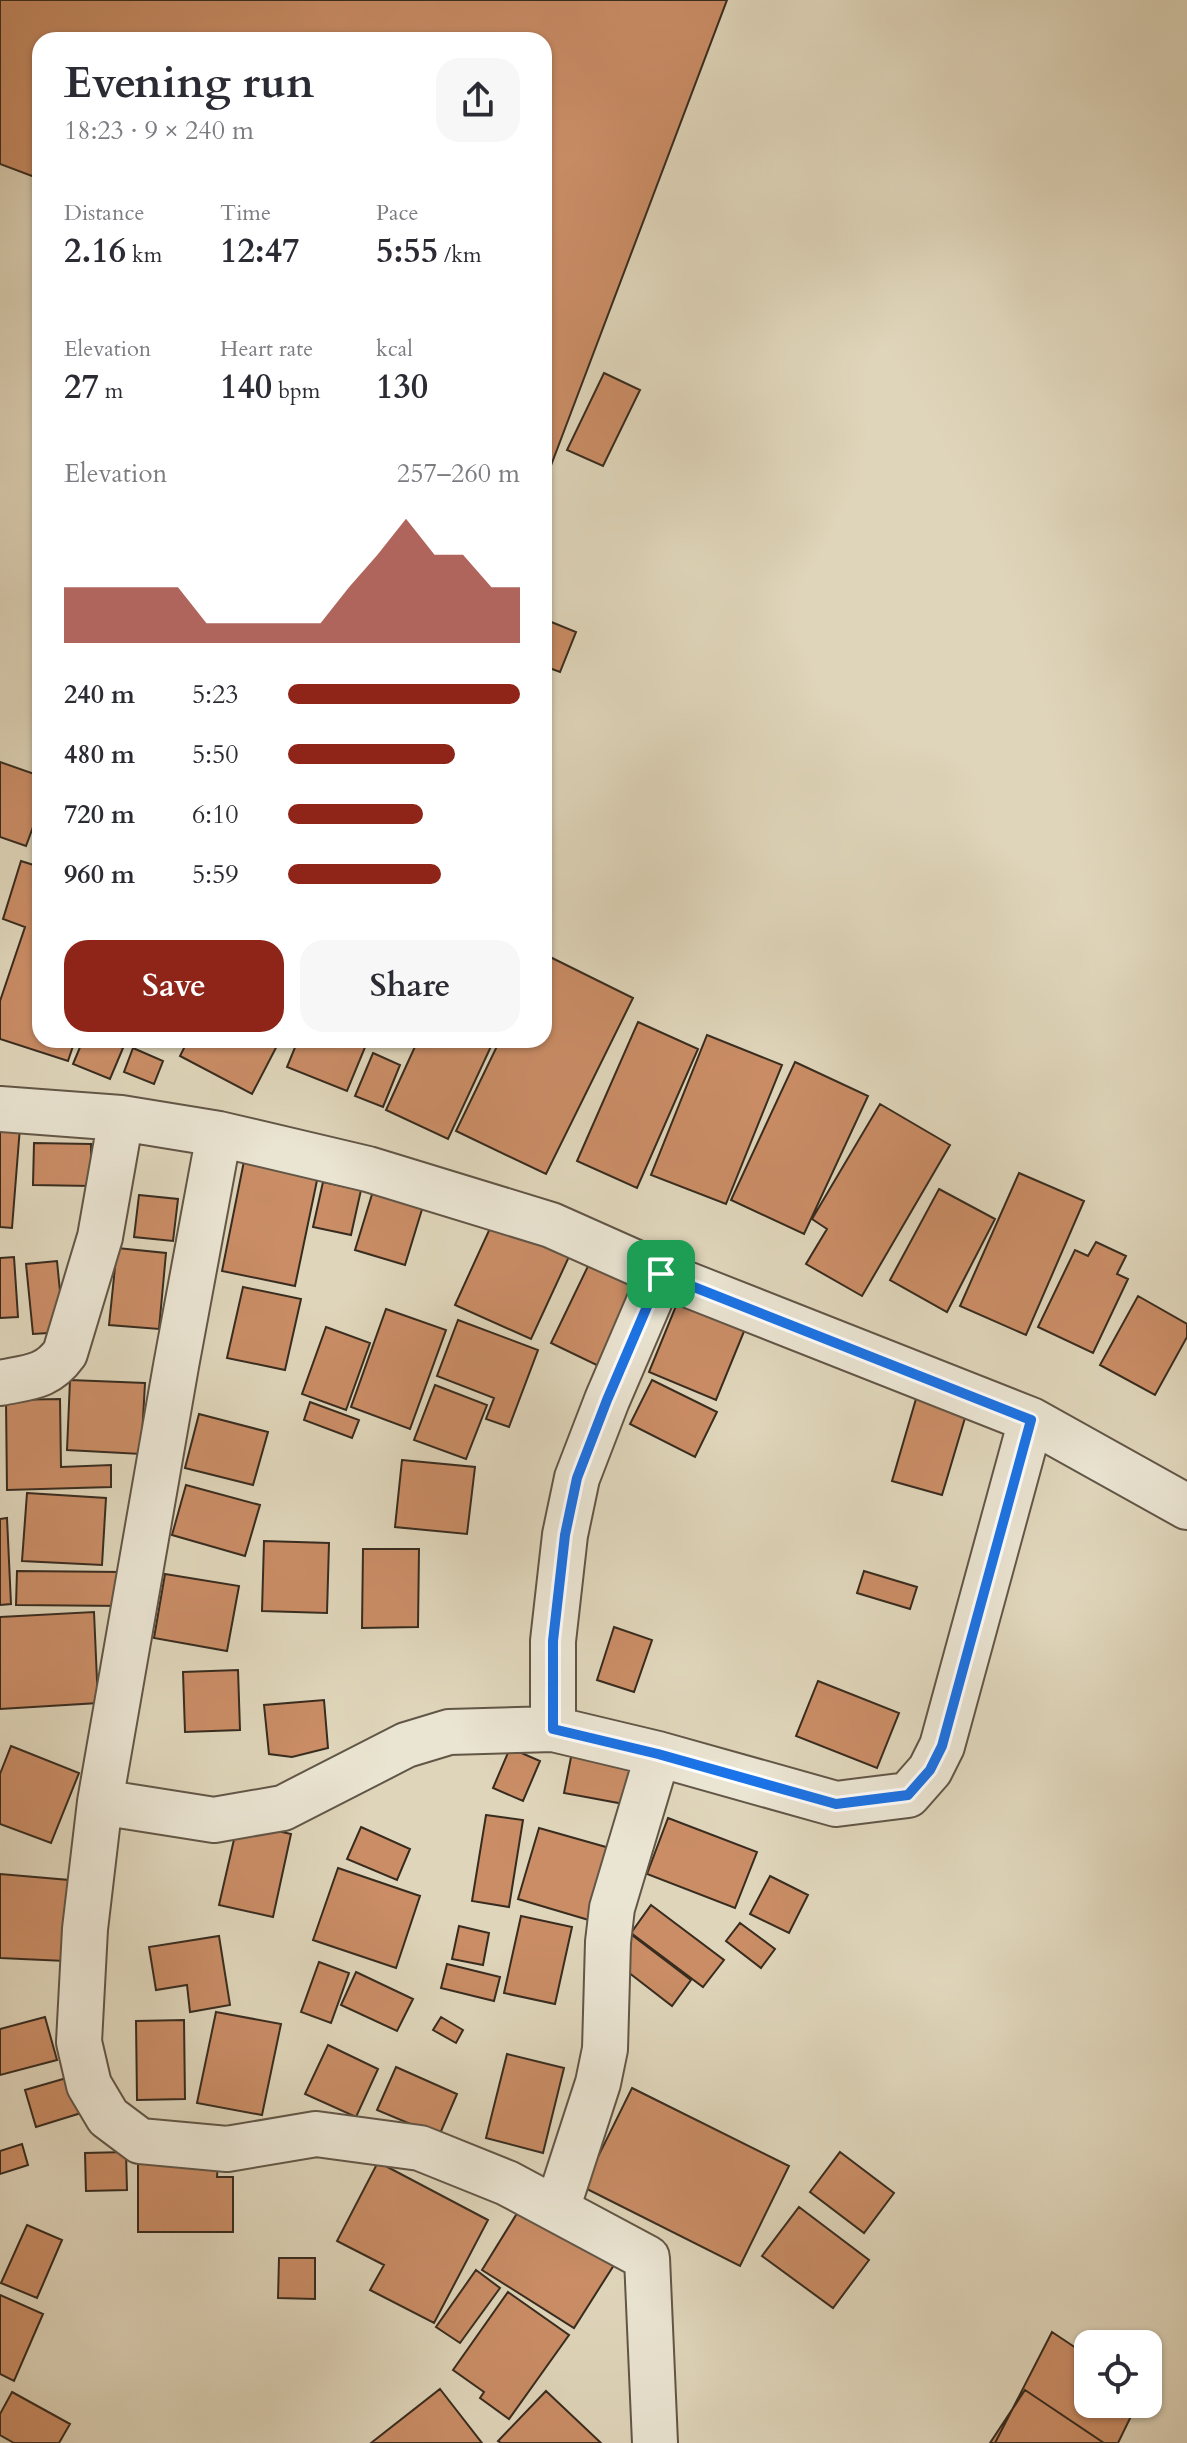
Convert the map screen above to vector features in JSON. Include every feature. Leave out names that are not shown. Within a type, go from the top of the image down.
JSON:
[{"type":"street","points":[[0,1109],[121,1118],[219,1134],[368,1169],[551,1225],[661,1274],[1031,1420],[1187,1507]]},
{"type":"street","points":[[0,1383],[38,1376],[55,1367],[65,1353],[100,1237],[121,1118]]},
{"type":"street","points":[[219,1134],[100,1802],[85,1929],[79,2042],[89,2085],[108,2117],[140,2141],[227,2149],[316,2134],[420,2148],[507,2183],[647,2258],[655,2443]]},
{"type":"street","points":[[553,1729],[553,1641],[565,1535],[577,1478],[661,1274]]},
{"type":"street","points":[[100,1802],[214,1820],[283,1808],[406,1745],[449,1732],[553,1729],[658,1754],[836,1804],[908,1795],[930,1770],[942,1746],[1031,1420]]},
{"type":"street","points":[[557,2209],[598,2083],[605,2049],[612,1908],[658,1754]]},
{"type":"building","points":[[0,0],[727,0],[552,463],[552,32],[32,32],[32,176],[0,164]]},
{"type":"building","points":[[604,373],[640,390],[603,466],[567,450]]},
{"type":"building","points":[[552,622],[576,632],[560,672],[552,669]]},
{"type":"building","points":[[0,762],[32,773],[32,830],[26,846],[0,837]]},
{"type":"building","points":[[21,861],[32,864],[32,1048],[72,1048],[68,1061],[0,1039],[0,1001],[25,927],[3,919]]},
{"type":"building","points":[[552,958],[633,998],[546,1174],[456,1131],[496,1048],[552,1048]]},
{"type":"building","points":[[638,1022],[698,1049],[637,1188],[577,1161]]},
{"type":"building","points":[[707,1035],[782,1065],[726,1204],[651,1175]]},
{"type":"building","points":[[80,1048],[123,1048],[110,1079],[73,1064]]},
{"type":"building","points":[[133,1048],[163,1061],[154,1084],[124,1072]]},
{"type":"building","points":[[184,1048],[276,1048],[252,1094],[180,1056]]},
{"type":"building","points":[[295,1048],[365,1048],[347,1091],[287,1067]]},
{"type":"building","points":[[414,1048],[490,1048],[448,1139],[386,1110]]},
{"type":"building","points":[[373,1053],[400,1065],[383,1107],[355,1096]]},
{"type":"building","points":[[795,1062],[868,1096],[804,1234],[731,1200]]},
{"type":"building","points":[[880,1104],[950,1145],[862,1296],[806,1264],[827,1229],[812,1219]]},
{"type":"building","points":[[0,1126],[20,1127],[12,1228],[0,1227]]},
{"type":"building","points":[[34,1143],[91,1144],[91,1186],[33,1185]]},
{"type":"building","points":[[246,1151],[320,1166],[295,1286],[222,1271]]},
{"type":"building","points":[[1019,1173],[1084,1201],[1026,1335],[960,1306]]},
{"type":"building","points":[[377,1178],[427,1193],[405,1265],[355,1250]]},
{"type":"building","points":[[323,1182],[361,1190],[351,1235],[313,1227]]},
{"type":"building","points":[[939,1189],[995,1219],[947,1312],[890,1280]]},
{"type":"building","points":[[139,1195],[178,1199],[173,1241],[134,1237]]},
{"type":"building","points":[[497,1213],[573,1248],[531,1339],[455,1305]]},
{"type":"building","points":[[1096,1242],[1126,1256],[1117,1274],[1128,1279],[1093,1353],[1038,1327],[1075,1250],[1088,1256]]},
{"type":"building","points":[[117,1248],[166,1253],[159,1329],[109,1325]]},
{"type":"building","points":[[14,1257],[18,1317],[0,1318],[0,1258]]},
{"type":"building","points":[[57,1261],[64,1332],[33,1334],[26,1264]]},
{"type":"building","points":[[590,1262],[648,1290],[609,1371],[551,1343]]},
{"type":"building","points":[[243,1287],[301,1299],[285,1370],[227,1358]]},
{"type":"building","points":[[1138,1296],[1187,1324],[1187,1337],[1155,1395],[1100,1365]]},
{"type":"building","points":[[678,1301],[745,1329],[716,1400],[649,1372]]},
{"type":"building","points":[[386,1309],[446,1330],[410,1429],[351,1407]]},
{"type":"building","points":[[458,1320],[538,1350],[509,1427],[486,1419],[494,1398],[437,1376]]},
{"type":"building","points":[[326,1327],[370,1343],[346,1410],[302,1394]]},
{"type":"building","points":[[70,1380],[145,1383],[141,1454],[67,1450]]},
{"type":"building","points":[[652,1380],[717,1412],[695,1457],[630,1424]]},
{"type":"building","points":[[435,1385],[487,1405],[466,1459],[414,1440]]},
{"type":"building","points":[[918,1392],[968,1408],[942,1495],[892,1481]]},
{"type":"building","points":[[60,1399],[61,1467],[111,1465],[111,1487],[7,1490],[6,1400]]},
{"type":"building","points":[[310,1402],[359,1420],[352,1438],[304,1420]]},
{"type":"building","points":[[199,1414],[268,1432],[253,1485],[185,1468]]},
{"type":"building","points":[[402,1460],[475,1467],[467,1534],[395,1527]]},
{"type":"building","points":[[186,1485],[260,1505],[245,1556],[172,1535]]},
{"type":"building","points":[[27,1493],[106,1498],[102,1565],[22,1561]]},
{"type":"building","points":[[7,1518],[11,1604],[0,1605],[0,1519]]},
{"type":"building","points":[[264,1541],[329,1543],[327,1613],[262,1611]]},
{"type":"building","points":[[363,1549],[419,1549],[418,1627],[362,1628]]},
{"type":"building","points":[[17,1571],[123,1572],[124,1606],[16,1605]]},
{"type":"building","points":[[864,1571],[917,1587],[910,1609],[857,1593]]},
{"type":"building","points":[[165,1574],[239,1586],[227,1651],[154,1638]]},
{"type":"building","points":[[94,1612],[98,1703],[0,1709],[0,1617]]},
{"type":"building","points":[[614,1627],[652,1640],[634,1692],[597,1680]]},
{"type":"building","points":[[238,1670],[240,1730],[185,1732],[183,1672]]},
{"type":"building","points":[[818,1681],[899,1713],[877,1768],[796,1736]]},
{"type":"building","points":[[324,1700],[328,1748],[292,1757],[269,1754],[264,1705]]},
{"type":"building","points":[[11,1746],[79,1773],[51,1843],[0,1824],[0,1774]]},
{"type":"building","points":[[573,1747],[633,1758],[624,1804],[564,1793]]},
{"type":"building","points":[[510,1748],[540,1761],[523,1801],[493,1788]]},
{"type":"building","points":[[486,1815],[523,1820],[509,1907],[472,1901]]},
{"type":"building","points":[[668,1818],[757,1852],[735,1908],[647,1874]]},
{"type":"building","points":[[238,1822],[291,1834],[273,1917],[219,1905]]},
{"type":"building","points":[[361,1827],[410,1849],[397,1880],[347,1859]]},
{"type":"building","points":[[539,1828],[613,1849],[592,1921],[518,1899]]},
{"type":"building","points":[[338,1868],[420,1896],[396,1968],[313,1940]]},
{"type":"building","points":[[0,1874],[69,1880],[65,1961],[0,1958]]},
{"type":"building","points":[[770,1876],[808,1895],[789,1933],[750,1914]]},
{"type":"building","points":[[651,1905],[724,1960],[703,1987],[631,1933]]},
{"type":"building","points":[[521,1916],[572,1927],[555,2004],[504,1993]]},
{"type":"building","points":[[740,1923],[775,1949],[761,1968],[726,1941]]},
{"type":"building","points":[[459,1926],[489,1933],[483,1965],[452,1959]]},
{"type":"building","points":[[628,1932],[691,1980],[672,2006],[615,1962]]},
{"type":"building","points":[[219,1936],[230,2005],[190,2012],[187,1985],[156,1990],[149,1947]]},
{"type":"building","points":[[319,1962],[349,1973],[331,2023],[301,2012]]},
{"type":"building","points":[[447,1964],[500,1977],[494,2001],[441,1988]]},
{"type":"building","points":[[356,1972],[413,1999],[397,2031],[341,2005]]},
{"type":"building","points":[[216,2012],[281,2024],[262,2115],[197,2103]]},
{"type":"building","points":[[45,2017],[57,2060],[0,2075],[0,2029]]},
{"type":"building","points":[[441,2017],[463,2030],[456,2043],[433,2030]]},
{"type":"building","points":[[184,2020],[185,2099],[137,2100],[136,2021]]},
{"type":"building","points":[[328,2045],[378,2069],[356,2117],[305,2094]]},
{"type":"building","points":[[507,2054],[564,2068],[543,2153],[486,2138]]},
{"type":"building","points":[[396,2067],[457,2094],[439,2136],[377,2110]]},
{"type":"building","points":[[70,2077],[81,2113],[36,2127],[25,2090]]},
{"type":"building","points":[[632,2088],[789,2166],[740,2266],[583,2187]]},
{"type":"building","points":[[22,2144],[28,2165],[0,2174],[0,2151]]},
{"type":"building","points":[[126,2152],[127,2190],[86,2191],[85,2153]]},
{"type":"building","points":[[840,2152],[894,2193],[864,2233],[810,2192]]},
{"type":"building","points":[[138,2162],[218,2162],[217,2177],[233,2177],[233,2232],[138,2232]]},
{"type":"building","points":[[378,2162],[488,2220],[434,2323],[370,2290],[384,2265],[337,2241]]},
{"type":"building","points":[[521,2207],[614,2265],[574,2328],[482,2270]]},
{"type":"building","points":[[799,2207],[869,2260],[833,2308],[762,2256]]},
{"type":"building","points":[[27,2225],[62,2240],[37,2298],[1,2283]]},
{"type":"building","points":[[279,2258],[315,2258],[315,2299],[278,2298]]},
{"type":"building","points":[[476,2270],[500,2288],[460,2343],[436,2327]]},
{"type":"building","points":[[508,2292],[569,2335],[509,2419],[480,2398],[484,2392],[453,2370]]},
{"type":"building","points":[[0,2295],[43,2314],[14,2381],[0,2374]]},
{"type":"building","points":[[1052,2332],[1074,2347],[1074,2418],[1130,2418],[1118,2443],[995,2443]]},
{"type":"building","points":[[440,2389],[482,2443],[371,2443]]},
{"type":"building","points":[[1025,2390],[1104,2443],[990,2443]]},
{"type":"building","points":[[546,2391],[601,2443],[498,2441]]},
{"type":"building","points":[[12,2392],[70,2424],[59,2443],[14,2443],[0,2435],[0,2414]]},
{"type":"route","points":[[661,1274],[1031,1420],[942,1746],[930,1770],[908,1795],[836,1804],[658,1754],[553,1729],[553,1641],[565,1535],[577,1478],[661,1274]]}]
